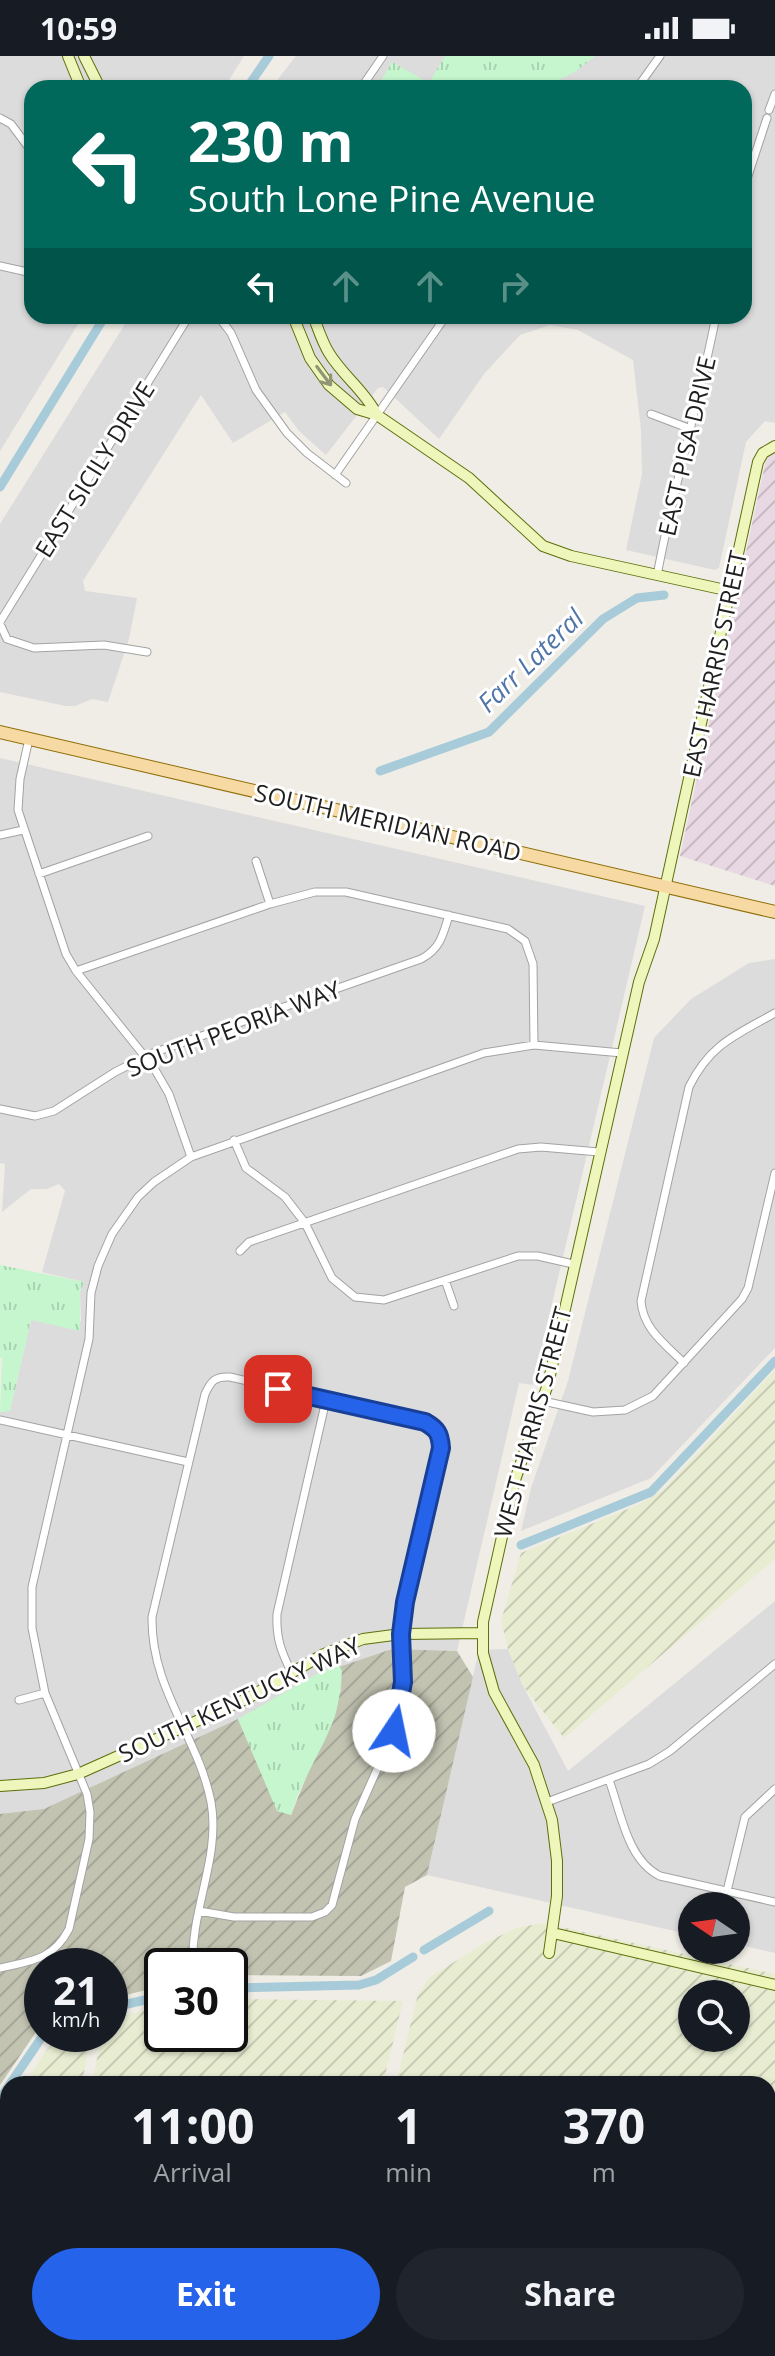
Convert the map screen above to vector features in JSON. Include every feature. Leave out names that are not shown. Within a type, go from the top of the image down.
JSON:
[{"type":"main road","name":"SOUTH MERIDIAN ROAD","points":[[0,732],[775,912]]},
{"type":"street","points":[[68,56],[78,80]]},
{"type":"street","points":[[84,56],[96,80]]},
{"type":"street","points":[[366,80],[383,56]]},
{"type":"street","points":[[643,80],[660,56]]},
{"type":"street","points":[[752,163],[775,94]]},
{"type":"street","points":[[0,118],[11,124],[24,141]]},
{"type":"street","points":[[0,266],[24,271]]},
{"type":"street","name":"EAST SICILY DRIVE","points":[[1,626],[184,324]]},
{"type":"street","points":[[224,324],[256,390],[287,433],[346,483]]},
{"type":"street","points":[[296,324],[310,358],[329,385],[357,409],[377,415],[469,478],[543,546],[571,556],[730,591]]},
{"type":"street","points":[[316,324],[328,351],[354,387],[369,399],[377,415]]},
{"type":"street","points":[[335,475],[440,324]]},
{"type":"street","name":"EAST PISA DRIVE","points":[[657,576],[688,428],[714,324]]},
{"type":"street","points":[[651,414],[688,428]]},
{"type":"street","name":"EAST HARRIS STREET","points":[[666,887],[758,462],[763,453],[774,446]]},
{"type":"street","points":[[1,626],[14,643],[34,648],[104,645],[147,652]]},
{"type":"street","points":[[29,739],[17,795],[23,830],[66,954],[76,971],[154,1068],[169,1094],[191,1157]]},
{"type":"street","points":[[0,835],[23,830]]},
{"type":"street","points":[[39,874],[148,836]]},
{"type":"street","points":[[256,861],[270,904]]},
{"type":"street","name":"WEST HARRIS STREET","points":[[549,1953],[557,1861],[547,1802],[534,1765],[494,1692],[483,1653],[486,1604],[514,1483],[543,1401],[622,1053],[666,887]]},
{"type":"street","points":[[76,971],[270,904],[315,892],[346,892],[508,929],[525,941],[533,964],[534,1045]]},
{"type":"street","name":"SOUTH PEORIA WAY","points":[[0,1109],[45,1115],[145,1057],[421,959],[437,948],[443,939],[449,915]]},
{"type":"street","points":[[684,1363],[648,1327],[642,1317],[641,1301],[689,1087],[700,1065],[718,1046],[775,1013]]},
{"type":"street","points":[[0,1968],[34,1960],[56,1950],[69,1929],[89,1839],[87,1794],[45,1693],[32,1628],[32,1587],[89,1339],[91,1293],[112,1234],[138,1197],[163,1175],[191,1157],[234,1140],[484,1053],[534,1045],[622,1053]]},
{"type":"street","points":[[234,1140],[246,1168],[285,1197],[305,1223],[332,1278],[355,1297],[384,1300],[518,1256],[538,1256],[573,1264]]},
{"type":"street","points":[[240,1251],[249,1242],[518,1149],[541,1147],[599,1152]]},
{"type":"street","points":[[543,1401],[593,1412],[625,1410],[653,1396],[742,1299],[748,1288],[775,1173]]},
{"type":"street","points":[[445,1280],[454,1306]]},
{"type":"street","points":[[195,1948],[199,1911],[211,1846],[213,1816],[206,1785],[158,1671],[152,1617],[210,1382],[215,1378],[230,1377],[425,1422],[438,1429],[441,1448],[405,1602],[401,1634],[403,1682],[394,1731],[355,1819],[334,1900],[325,1912],[312,1917],[244,1917],[199,1911]]},
{"type":"street","points":[[292,1673],[279,1648],[277,1614],[326,1400]]},
{"type":"street","points":[[0,1420],[188,1462]]},
{"type":"street","name":"SOUTH KENTUCKY WAY","points":[[0,1786],[44,1783],[78,1774],[246,1699],[344,1645],[401,1634],[483,1633]]},
{"type":"street","points":[[547,1802],[649,1764],[670,1751],[775,1664]]},
{"type":"street","points":[[19,1700],[45,1693]]},
{"type":"street","points":[[609,1780],[637,1858],[647,1870],[660,1876],[775,1902]]},
{"type":"street","points":[[727,1891],[745,1817],[775,1789]]},
{"type":"street","points":[[553,1933],[775,1985]]},
{"type":"shaded area","points":[[0,56],[244,56],[229,80],[24,80],[24,324],[78,324],[0,451]]},
{"type":"shaded area","points":[[296,56],[775,56],[775,423],[765,421],[746,442],[719,568],[715,570],[626,550],[642,474],[641,430],[633,360],[578,330],[550,325],[520,335],[484,374],[439,439],[383,387],[378,388],[326,455],[299,431],[285,412],[233,443],[201,395],[83,581],[85,591],[137,598],[129,639],[108,702],[92,699],[66,706],[0,692],[0,524],[125,324],[752,324],[752,80],[277,80]]},
{"type":"shaded area","points":[[769,446],[775,447],[775,886],[680,856]]},
{"type":"shaded area","points":[[0,758],[645,906],[533,1385],[519,1383],[457,1651],[392,1649],[151,1948],[144,1948],[144,1957],[128,1977],[128,1948],[24,1948],[24,2050],[6,2076],[0,2076],[0,1412],[10,1410],[31,1320],[81,1321],[80,1292],[84,1282],[42,1272],[65,1191],[59,1184],[47,1189],[31,1189],[2,1212],[5,1164],[0,1163]]},
{"type":"shaded area","points":[[775,959],[775,1348],[651,1478],[521,1531],[531,1488],[568,1381],[654,1038],[691,999],[749,963]]},
{"type":"shaded area","points":[[775,1370],[775,1559],[564,1738],[523,1686],[501,1621],[521,1553],[640,1504],[664,1489]]},
{"type":"shaded area","points":[[775,1601],[775,1953],[750,1947],[750,1892],[678,1892],[678,1932],[427,1875],[479,1650],[508,1649],[523,1686],[568,1771]]},
{"type":"shaded area","points":[[392,1649],[457,1651],[473,1677],[427,1875],[405,1887],[391,1961],[361,1976],[248,1975],[248,1948],[144,1948],[144,1990],[128,1994],[128,1948],[24,1948],[24,2050],[6,2076],[0,2076],[0,1814],[44,1809],[238,1719],[277,1810],[291,1815],[341,1691],[342,1666]]},
{"type":"shaded area","points":[[543,1923],[678,1953],[678,1964],[730,1964],[775,1974],[775,2076],[398,2076],[418,1994],[430,1977],[483,1944],[516,1928]]},
{"type":"shaded area","points":[[248,1999],[403,2001],[385,2076],[94,2076],[98,2052],[128,2052],[128,2014],[144,2011],[144,2052],[248,2052]]},
{"type":"shaded area","points":[[45,2052],[88,2052],[83,2076],[29,2076]]},
{"type":"green space","points":[[445,56],[595,56],[558,80],[431,80]]},
{"type":"green space","points":[[392,62],[424,80],[382,80]]},
{"type":"green space","points":[[0,1265],[84,1282],[80,1292],[80,1331],[31,1320],[10,1411],[0,1412],[2,1358]]},
{"type":"green space","points":[[331,1666],[342,1666],[335,1716],[291,1815],[277,1811],[238,1719]]},
{"type":"waterway","points":[[252,80],[269,56]]},
{"type":"waterway","points":[[0,487],[100,324]]},
{"type":"waterway","name":"Farr Lateral","points":[[380,771],[489,732],[603,619],[637,598],[664,595]]},
{"type":"waterway","points":[[521,1545],[651,1492],[775,1361]]},
{"type":"waterway","points":[[424,1950],[489,1911]]},
{"type":"waterway","points":[[248,1988],[359,1985],[376,1980],[413,1957]]},
{"type":"waterway","points":[[128,2004],[144,2000]]},
{"type":"waterway","points":[[15,2076],[32,2052]]},
{"type":"route","points":[[278,1389],[425,1422],[438,1429],[441,1448],[405,1602],[401,1634],[403,1682],[394,1731]]}]
